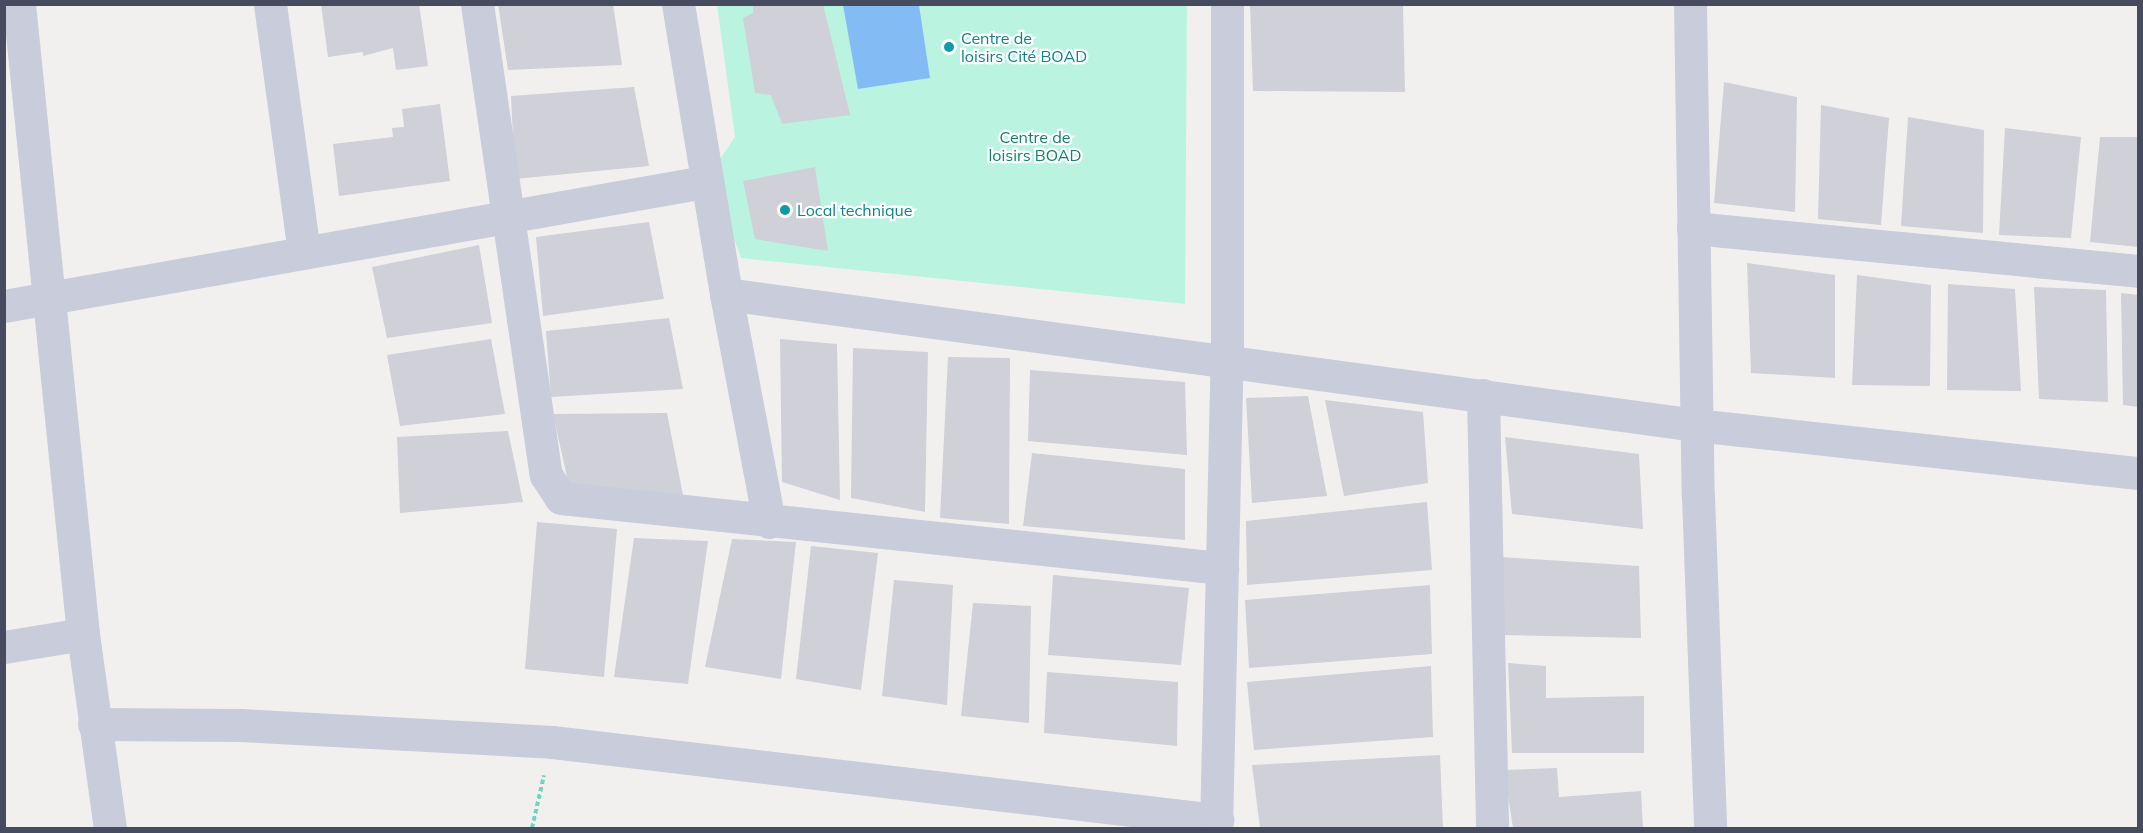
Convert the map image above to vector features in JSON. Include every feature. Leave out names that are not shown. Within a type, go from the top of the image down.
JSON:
[{"type":"street","points":[[19,4],[52,297],[83,634],[110,828]]},
{"type":"street","points":[[270,4],[304,251]]},
{"type":"street","points":[[477,4],[546,476],[561,498],[769,522],[1222,568]]},
{"type":"street","points":[[678,4],[704,182],[769,522]]},
{"type":"street","points":[[94,724],[240,725],[552,742],[1216,824],[1227,359],[1227,4]]},
{"type":"street","points":[[1690,4],[1693,228],[1710,828]]},
{"type":"street","points":[[4,306],[508,213],[704,182]]},
{"type":"street","points":[[1693,228],[2139,271]]},
{"type":"street","points":[[726,294],[1227,359],[1699,425],[2139,473]]},
{"type":"street","points":[[1483,395],[1492,828]]},
{"type":"street","points":[[4,647],[83,634]]},
{"type":"path","points":[[532,828],[552,742]]},
{"type":"green space","name":"Centre de loisirs BOAD","points":[[717,5],[1187,5],[1185,304],[741,258],[710,174],[735,137]]},
{"type":"water","points":[[843,5],[919,5],[930,78],[858,89]]},
{"type":"building","points":[[321,4],[419,4],[428,66],[396,70],[393,48],[363,56],[363,52],[328,57]]},
{"type":"building","points":[[498,4],[613,4],[622,65],[508,70]]},
{"type":"building","points":[[753,4],[823,4],[850,115],[782,124],[771,95],[755,93],[743,18],[753,13]]},
{"type":"building","points":[[1250,4],[1403,6],[1405,92],[1253,91]]},
{"type":"building","points":[[1724,82],[1797,97],[1795,212],[1714,203]]},
{"type":"building","points":[[634,87],[649,166],[515,179],[511,96]]},
{"type":"building","points":[[440,104],[450,181],[339,196],[333,144],[393,137],[392,128],[404,127],[402,109]]},
{"type":"building","points":[[1821,105],[1889,118],[1881,225],[1818,219]]},
{"type":"building","points":[[1908,117],[1984,130],[1983,233],[1901,226]]},
{"type":"building","points":[[2005,128],[2081,137],[2071,238],[1999,235]]},
{"type":"building","points":[[2100,137],[2138,137],[2138,247],[2090,242]]},
{"type":"building","name":"Local technique","points":[[815,167],[828,251],[755,239],[743,181]]},
{"type":"building","points":[[649,222],[664,299],[543,316],[536,237]]},
{"type":"building","points":[[479,245],[492,323],[387,338],[372,267]]},
{"type":"building","points":[[1747,263],[1835,275],[1835,378],[1751,373]]},
{"type":"building","points":[[1857,275],[1931,285],[1930,386],[1852,385]]},
{"type":"building","points":[[1948,284],[2015,289],[2021,391],[1947,390]]},
{"type":"building","points":[[2034,287],[2106,290],[2108,402],[2039,399]]},
{"type":"building","points":[[2121,293],[2138,295],[2138,407],[2123,405]]},
{"type":"building","points":[[669,318],[683,389],[551,397],[546,331]]},
{"type":"building","points":[[491,339],[505,414],[400,426],[387,355]]},
{"type":"building","points":[[780,339],[837,344],[840,500],[782,482]]},
{"type":"building","points":[[853,348],[928,352],[925,512],[851,498]]},
{"type":"building","points":[[948,357],[1010,358],[1009,524],[940,518]]},
{"type":"building","points":[[1030,370],[1185,382],[1187,455],[1028,441]]},
{"type":"building","points":[[1308,396],[1327,496],[1252,503],[1246,398]]},
{"type":"building","points":[[1325,400],[1423,412],[1428,483],[1344,496]]},
{"type":"building","points":[[667,413],[683,495],[569,486],[553,414]]},
{"type":"building","points":[[508,431],[523,502],[400,513],[397,437]]},
{"type":"building","points":[[1505,437],[1639,454],[1643,529],[1512,514]]},
{"type":"building","points":[[1032,453],[1185,469],[1185,540],[1023,526]]},
{"type":"building","points":[[1427,502],[1432,570],[1247,585],[1246,521]]},
{"type":"building","points":[[537,522],[617,529],[604,677],[525,669]]},
{"type":"building","points":[[634,538],[708,541],[688,684],[614,677]]},
{"type":"building","points":[[732,539],[796,542],[781,679],[705,667]]},
{"type":"building","points":[[811,546],[878,553],[861,690],[796,679]]},
{"type":"building","points":[[1501,557],[1639,566],[1641,638],[1504,635]]},
{"type":"building","points":[[1053,575],[1189,588],[1181,665],[1048,655]]},
{"type":"building","points":[[894,580],[953,585],[947,705],[882,696]]},
{"type":"building","points":[[1430,585],[1432,654],[1249,668],[1245,600]]},
{"type":"building","points":[[973,603],[1031,606],[1029,723],[961,716]]},
{"type":"building","points":[[1508,663],[1546,666],[1546,698],[1644,696],[1644,753],[1512,753]]},
{"type":"building","points":[[1431,666],[1433,737],[1254,750],[1247,682]]},
{"type":"building","points":[[1047,672],[1178,682],[1177,746],[1044,733]]},
{"type":"building","points":[[1440,755],[1443,828],[1260,828],[1252,765]]},
{"type":"building","points":[[1557,768],[1559,797],[1641,791],[1643,828],[1513,828],[1504,770]]},
{"type":"place","name":"Centre de loisirs Cité BOAD","points":[[949,47]]},
{"type":"place","name":"Local technique","points":[[785,210]]}]
